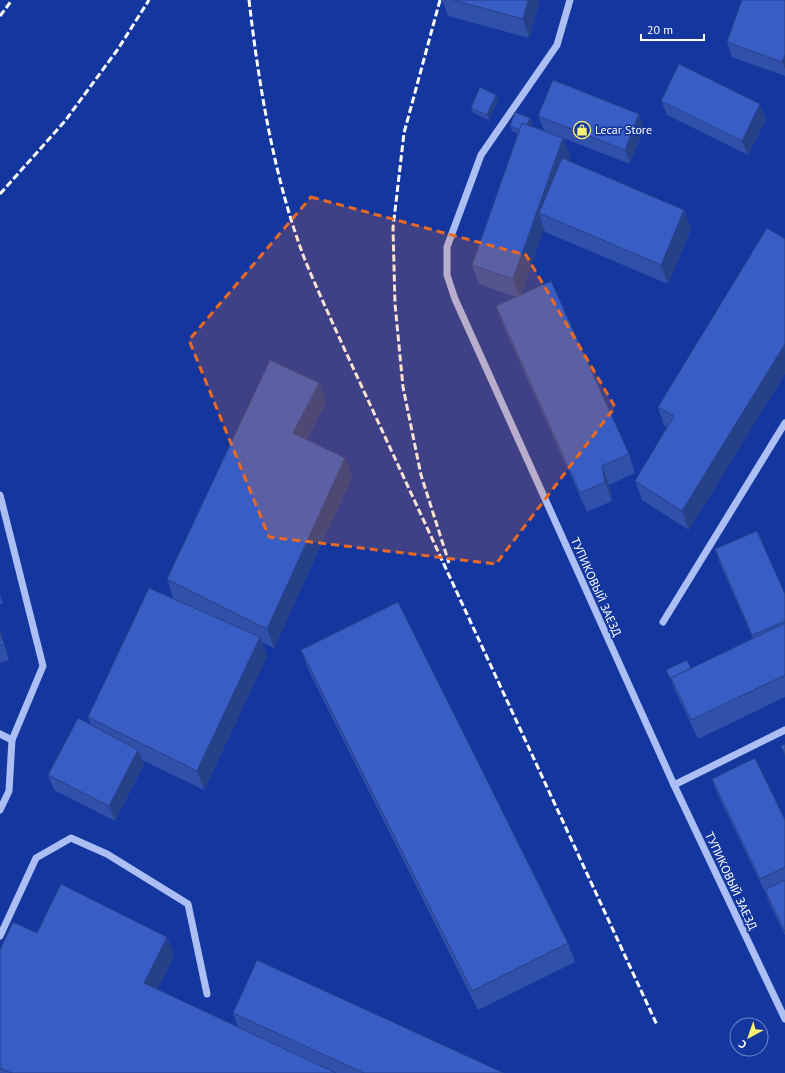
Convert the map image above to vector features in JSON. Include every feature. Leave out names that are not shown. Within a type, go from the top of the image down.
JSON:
[{"type":"street","name":"ТУПИКОВЫЙ ЗАЕЗД","points":[[570,0],[556,45],[481,155],[447,247],[447,275],[455,299],[674,785],[785,1019]]},
{"type":"street","points":[[663,622],[785,423]]},
{"type":"street","points":[[0,496],[43,666],[12,740],[9,791],[0,810]]},
{"type":"street","points":[[674,785],[785,730]]},
{"type":"street","points":[[0,734],[12,740]]},
{"type":"street","points":[[0,936],[36,858],[71,838],[107,854],[188,904],[206,994]]},
{"type":"highlighted area","points":[[311,197],[526,255],[615,407],[496,564],[269,537],[189,340]]},
{"type":"building","points":[[453,0],[528,0],[523,19]]},
{"type":"building","points":[[742,0],[785,0],[785,55],[782,62],[727,42]]},
{"type":"building","points":[[679,64],[760,104],[742,141],[661,101]]},
{"type":"building","points":[[553,80],[639,114],[625,150],[538,116]]},
{"type":"building","points":[[480,87],[496,95],[487,115],[471,108]]},
{"type":"building","points":[[515,112],[530,118],[527,125],[522,123],[520,130],[510,126]]},
{"type":"building","points":[[522,123],[563,138],[513,279],[472,265]]},
{"type":"building","points":[[562,158],[684,210],[661,265],[539,213]]},
{"type":"building","points":[[767,228],[785,239],[785,344],[682,511],[635,481],[674,416],[658,407]]},
{"type":"building","points":[[551,281],[629,454],[602,466],[605,482],[580,493],[496,306]]},
{"type":"building","points":[[270,360],[319,383],[293,433],[345,458],[267,629],[167,579]]},
{"type":"building","points":[[757,531],[785,594],[785,621],[752,635],[715,549]]},
{"type":"building","points":[[149,588],[260,637],[197,771],[88,717]]},
{"type":"building","points":[[398,602],[568,943],[472,991],[301,650]]},
{"type":"building","points":[[785,623],[785,675],[691,720],[671,678]]},
{"type":"building","points":[[0,632],[4,645],[0,646]]},
{"type":"building","points":[[687,660],[691,668],[671,678],[672,682],[666,670]]},
{"type":"building","points":[[78,718],[138,750],[109,806],[48,775]]},
{"type":"building","points":[[785,744],[785,755],[781,746]]},
{"type":"building","points":[[755,758],[785,820],[785,867],[760,879],[712,779]]},
{"type":"building","points":[[785,880],[785,932],[765,890]]},
{"type":"building","points":[[61,884],[167,937],[144,983],[336,1073],[12,1073],[0,1068],[0,950],[13,922],[37,933]]},
{"type":"building","points":[[257,960],[504,1073],[364,1073],[233,1013]]},
{"type":"railway","points":[[0,16],[12,0]]},
{"type":"railway","points":[[0,194],[65,121],[118,49],[149,0]]},
{"type":"railway","points":[[249,0],[263,99],[276,165],[294,229],[305,260],[343,346],[657,1025]]},
{"type":"railway","points":[[440,0],[404,133],[393,228],[395,304],[403,387],[421,475],[449,563]]},
{"type":"place","name":"Lecar Store","points":[[582,130]]}]
